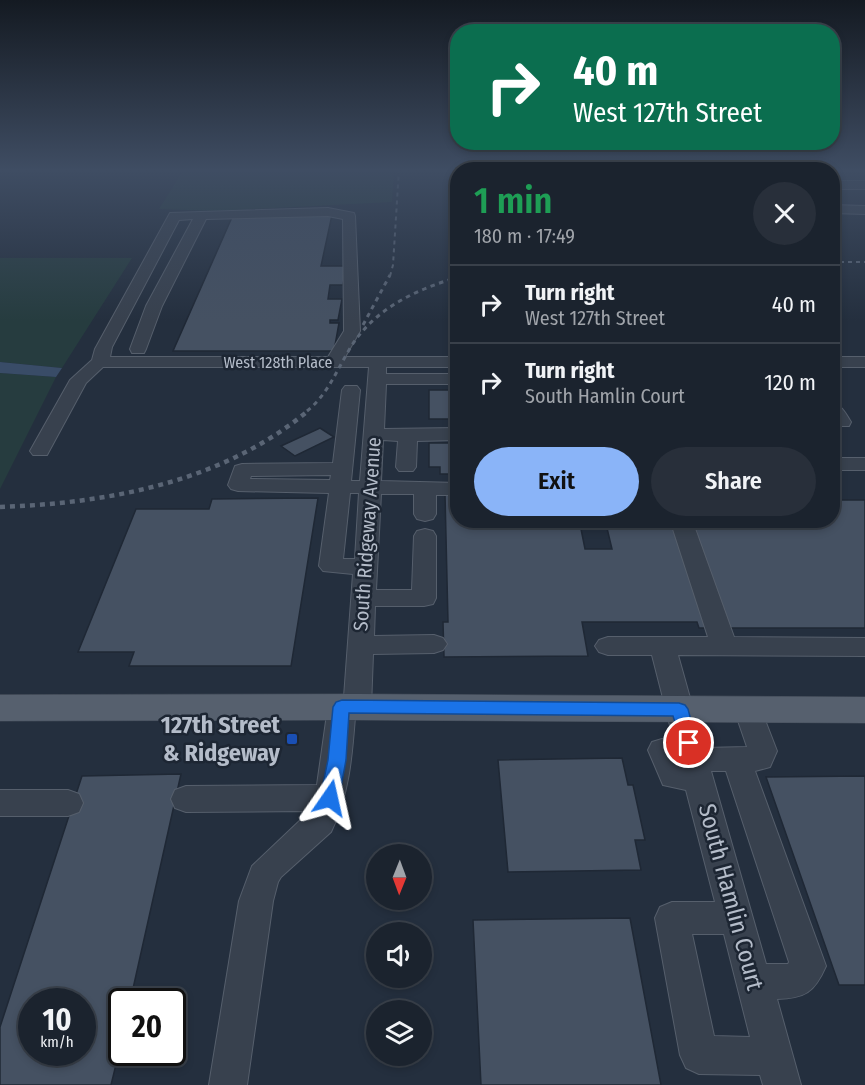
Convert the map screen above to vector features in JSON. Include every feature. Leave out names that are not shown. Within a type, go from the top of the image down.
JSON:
[{"type":"main road","points":[[0,708],[349,707],[865,710]]},
{"type":"street","points":[[40,451],[79,381],[101,356],[173,220]]},
{"type":"street","points":[[139,356],[154,306],[199,220]]},
{"type":"street","points":[[334,362],[352,331],[349,220]]},
{"type":"street","points":[[149,263],[176,263]]},
{"type":"street","name":"West 128th Place","points":[[101,356],[334,362],[377,371],[450,363]]},
{"type":"street","points":[[840,362],[865,362]]},
{"type":"street","points":[[377,371],[450,379]]},
{"type":"street","name":"South Ridgeway Avenue","points":[[228,1085],[256,901],[263,876],[320,823],[330,798],[349,707],[361,645],[377,371]]},
{"type":"street","points":[[351,390],[331,566],[365,567]]},
{"type":"street","points":[[345,443],[408,435],[450,434]]},
{"type":"street","points":[[406,467],[408,435]]},
{"type":"street","points":[[840,464],[865,464]]},
{"type":"street","points":[[341,477],[370,489],[450,489]]},
{"type":"street","points":[[363,598],[424,598],[424,489]]},
{"type":"street","points":[[684,528],[724,646]]},
{"type":"street","points":[[361,645],[434,644]]},
{"type":"street","points":[[608,646],[865,647]]},
{"type":"street","name":"South Hamlin Court","points":[[662,646],[778,1071]]},
{"type":"street","points":[[662,750],[673,776],[737,760],[760,759],[763,751],[748,710]]},
{"type":"street","points":[[737,760],[808,966],[796,981],[754,982]]},
{"type":"street","points":[[186,799],[330,798]]},
{"type":"street","points":[[0,802],[68,803]]},
{"type":"street","points":[[737,918],[672,918],[699,1055],[778,1071]]},
{"type":"green space","points":[[0,258],[132,258],[62,368],[0,362]]},
{"type":"green space","points":[[0,373],[56,377],[0,489]]},
{"type":"water","points":[[0,362],[62,368],[56,377],[0,373]]},
{"type":"building","points":[[231,220],[331,220],[321,266],[346,266],[343,285],[330,285],[328,299],[342,299],[338,320],[330,320],[330,323],[339,323],[334,351],[173,351]]},
{"type":"building","points":[[429,390],[450,390],[450,419],[429,419]]},
{"type":"building","points":[[320,428],[334,437],[295,456],[281,446]]},
{"type":"building","points":[[429,443],[450,443],[450,474],[440,474],[440,467],[429,467]]},
{"type":"building","points":[[445,494],[450,494],[450,528],[581,528],[585,549],[612,549],[607,528],[840,528],[840,500],[865,500],[865,628],[699,628],[697,622],[582,622],[588,656],[444,657],[443,622],[448,622]]},
{"type":"building","points":[[318,498],[291,666],[129,666],[134,652],[78,652],[136,509],[209,509],[212,499]]},
{"type":"building","points":[[622,758],[628,785],[633,785],[645,840],[635,840],[641,870],[508,872],[498,760]]},
{"type":"building","points":[[181,774],[133,988],[108,988],[108,1066],[116,1066],[111,1085],[0,1085],[0,1027],[82,776]]},
{"type":"building","points":[[865,776],[865,985],[839,985],[766,777]]},
{"type":"building","points":[[630,918],[661,1085],[481,1085],[473,920]]},
{"type":"railway","points":[[390,276],[393,265],[396,220]]},
{"type":"railway","points":[[840,262],[865,262]]},
{"type":"railway","points":[[363,325],[390,275]]},
{"type":"railway","points":[[307,411],[326,390],[349,350],[370,323],[396,303],[426,288],[450,280]]},
{"type":"railway","points":[[0,507],[83,500],[123,494],[164,484],[240,455],[276,435],[309,410]]},
{"type":"place","name":"127th Street & Ridgeway","points":[[292,739]]},
{"type":"route","points":[[330,798],[337,760],[342,707],[679,709],[689,743]]}]
